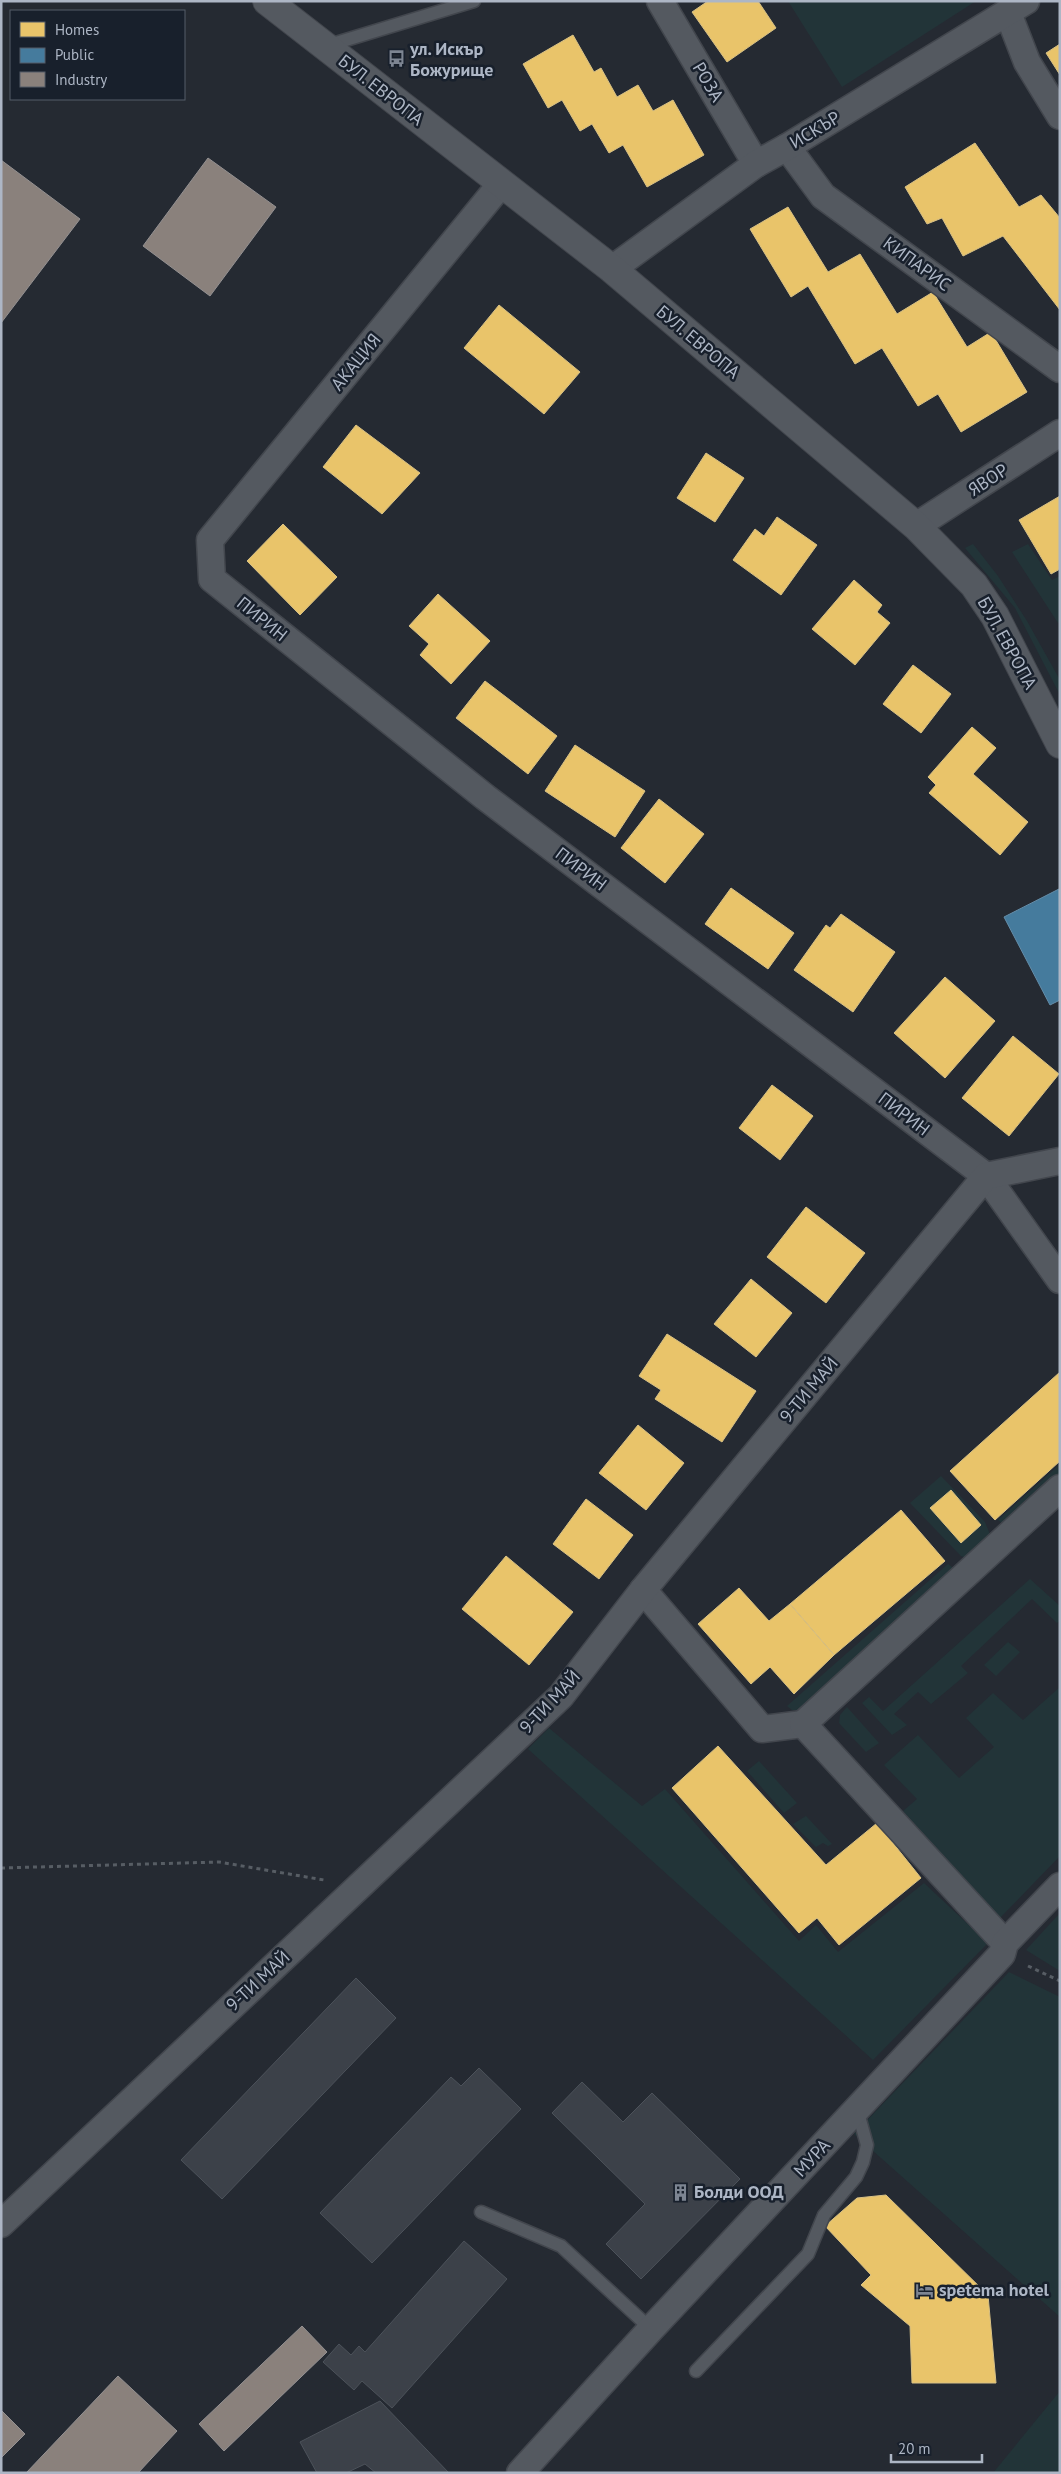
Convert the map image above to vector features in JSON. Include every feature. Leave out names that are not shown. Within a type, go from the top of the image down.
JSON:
[{"type":"street","name":"БУЛ. ЕВРОПА","points":[[267,1],[612,269],[916,526],[974,585],[995,616],[1060,744]]},
{"type":"street","name":"РОЗА","points":[[660,1],[756,164]]},
{"type":"street","name":"ИСКЪР","points":[[612,269],[756,164],[1017,7]]},
{"type":"street","points":[[1017,7],[1027,62],[1060,116]]},
{"type":"street","name":"КИПАРИС","points":[[787,147],[823,196],[1060,369]]},
{"type":"street","name":"АКАЦИЯ","points":[[210,540],[502,184]]},
{"type":"street","name":"ЯВОР","points":[[916,526],[1060,434]]},
{"type":"street","name":"ПИРИН","points":[[210,540],[212,579],[485,797],[986,1176],[1060,1280]]},
{"type":"street","points":[[986,1176],[1060,1161]]},
{"type":"street","name":"9-ТИ МАЙ","points":[[1,2224],[561,1696],[643,1590],[986,1176]]},
{"type":"street","points":[[643,1590],[762,1729],[804,1724],[1060,1488]]},
{"type":"street","points":[[804,1724],[1004,1949]]},
{"type":"street","name":"МУРА","points":[[520,2473],[651,2329],[857,2109],[1060,1886]]},
{"type":"lane","points":[[325,47],[474,1]]},
{"type":"lane","points":[[696,2371],[808,2254],[824,2216],[856,2177],[863,2162],[866,2145],[857,2109]]},
{"type":"lane","points":[[481,2212],[562,2246],[651,2329]]},
{"type":"path","points":[[1,1868],[219,1862],[360,1886]]},
{"type":"path","points":[[1004,1949],[1060,1981]]},
{"type":"shaded area","points":[[788,1],[976,1],[842,87]]},
{"type":"shaded area","points":[[973,544],[998,576],[1027,621],[1060,680],[1060,695],[1015,608],[965,548]]},
{"type":"shaded area","points":[[1028,544],[1052,580],[1060,576],[1060,622],[1058,623],[1012,552]]},
{"type":"shaded area","points":[[1060,1464],[1060,1476],[1005,1526],[998,1520]]},
{"type":"shaded area","points":[[941,1476],[985,1522],[991,1537],[974,1560],[961,1556],[910,1503]]},
{"type":"shaded area","points":[[948,1564],[958,1572],[808,1710],[792,1710],[787,1706]]},
{"type":"shaded area","points":[[1030,1579],[1060,1606],[1060,1621],[1057,1623],[1032,1599],[961,1666],[968,1673],[931,1704],[918,1692],[894,1714],[907,1725],[892,1735],[862,1703],[869,1697],[883,1711]]},
{"type":"shaded area","points":[[1008,1642],[1020,1652],[996,1676],[984,1665]]},
{"type":"shaded area","points":[[1060,1687],[1060,1856],[999,1919],[903,1811],[917,1799],[884,1765],[918,1735],[959,1778],[994,1747],[966,1718],[993,1693],[1023,1720]]},
{"type":"shaded area","points":[[847,1707],[879,1743],[866,1752],[839,1723],[840,1715]]},
{"type":"shaded area","points":[[549,1728],[642,1806],[665,1789],[799,1941],[816,1925],[838,1952],[924,1883],[988,1943],[873,2060],[528,1749]]},
{"type":"shaded area","points":[[759,1761],[797,1803],[784,1813],[747,1771]]},
{"type":"shaded area","points":[[806,1816],[832,1844],[828,1846],[823,1843],[816,1847],[793,1824]]},
{"type":"shaded area","points":[[1060,1913],[1060,1971],[1026,1950]]},
{"type":"shaded area","points":[[1009,1972],[1060,1997],[1060,2317],[854,2134]]},
{"type":"shaded area","points":[[1060,2391],[1060,2473],[993,2473]]},
{"type":"building: Homes","points":[[708,1],[758,1],[776,28],[727,62],[692,12]]},
{"type":"building: Homes","points":[[573,35],[594,72],[601,68],[617,97],[638,85],[653,111],[673,100],[704,155],[647,187],[623,145],[609,153],[592,124],[580,131],[562,100],[548,108],[523,64]]},
{"type":"building: Homes","points":[[1060,44],[1060,75],[1046,53]]},
{"type":"building: Homes","points":[[975,143],[1019,207],[1041,195],[1060,218],[1060,310],[1003,236],[963,256],[942,218],[927,224],[905,187]]},
{"type":"building: Homes","points":[[788,207],[828,272],[860,254],[897,314],[933,292],[967,347],[991,332],[1027,392],[961,432],[938,394],[918,406],[882,348],[855,364],[808,286],[791,297],[750,229]]},
{"type":"building: Homes","points":[[499,305],[580,372],[544,414],[464,348]]},
{"type":"building: Homes","points":[[356,425],[420,473],[382,514],[323,467]]},
{"type":"building: Homes","points":[[706,453],[744,478],[715,522],[677,498]]},
{"type":"building: Homes","points":[[1060,496],[1060,569],[1051,574],[1019,520]]},
{"type":"building: Homes","points":[[777,517],[817,545],[781,595],[733,560],[755,529],[764,536]]},
{"type":"building: Homes","points":[[283,524],[337,577],[300,615],[247,561]]},
{"type":"building: Homes","points":[[854,580],[882,605],[877,612],[890,623],[855,665],[812,629]]},
{"type":"building: Homes","points":[[438,594],[490,641],[451,684],[420,655],[429,644],[409,626]]},
{"type":"building: Homes","points":[[913,665],[951,694],[921,733],[883,704]]},
{"type":"building: Homes","points":[[485,681],[557,736],[528,774],[456,718]]},
{"type":"building: Homes","points":[[972,727],[996,748],[973,774],[1028,822],[1000,855],[929,793],[936,785],[928,777]]},
{"type":"building: Homes","points":[[575,745],[645,791],[615,837],[545,791]]},
{"type":"building: Homes","points":[[659,799],[704,834],[665,883],[621,848]]},
{"type":"building: Homes","points":[[731,888],[794,933],[768,969],[705,924]]},
{"type":"building: Homes","points":[[841,914],[895,952],[853,1012],[794,970],[826,925],[830,928]]},
{"type":"building: Homes","points":[[945,977],[995,1021],[945,1078],[894,1033]]},
{"type":"building: Homes","points":[[1013,1036],[1059,1074],[1009,1136],[962,1098]]},
{"type":"building: Homes","points":[[772,1085],[813,1116],[780,1160],[739,1128]]},
{"type":"building: Homes","points":[[806,1207],[865,1253],[826,1303],[767,1257]]},
{"type":"building: Homes","points":[[751,1279],[792,1313],[756,1357],[714,1324]]},
{"type":"building: Homes","points":[[667,1334],[756,1391],[722,1442],[655,1399],[661,1390],[639,1376]]},
{"type":"building: Homes","points":[[1060,1372],[1060,1461],[995,1520],[950,1471]]},
{"type":"building: Homes","points":[[638,1425],[684,1463],[646,1510],[599,1473]]},
{"type":"building: Homes","points":[[951,1490],[981,1525],[961,1543],[930,1508]]},
{"type":"building: Homes","points":[[586,1499],[633,1535],[599,1579],[553,1544]]},
{"type":"building: Homes","points":[[901,1510],[945,1561],[834,1655],[790,1604]]},
{"type":"building: Homes","points":[[506,1556],[573,1612],[529,1665],[462,1609]]},
{"type":"building: Homes","points":[[739,1588],[769,1621],[790,1604],[834,1655],[794,1694],[770,1667],[751,1684],[698,1624]]},
{"type":"building: Homes","points":[[718,1746],[826,1865],[877,1823],[921,1878],[839,1945],[817,1918],[799,1933],[672,1788]]},
{"type":"building: Homes","name":"spetema hotel","points":[[886,2195],[988,2295],[996,2383],[912,2383],[910,2326],[861,2285],[871,2275],[825,2226],[857,2198]]},
{"type":"building: Public","points":[[1059,889],[1060,1000],[1050,1005],[1004,917]]},
{"type":"building: Industry","points":[[208,158],[276,207],[210,296],[143,246]]},
{"type":"building: Industry","points":[[1,160],[80,219],[1,323]]},
{"type":"building: Industry","points":[[302,2326],[327,2352],[224,2451],[199,2424]]},
{"type":"building: Industry","points":[[118,2376],[177,2431],[138,2473],[26,2473]]},
{"type":"building: Industry","points":[[1,2410],[25,2434],[1,2458]]},
{"type":"building: Other","points":[[356,1978],[396,2018],[222,2199],[181,2160]]},
{"type":"building: Other","points":[[479,2068],[521,2109],[372,2263],[320,2213],[451,2077],[461,2086]]},
{"type":"building: Other","name":"Болди ООД","points":[[582,2082],[623,2122],[652,2093],[740,2179],[641,2279],[606,2244],[645,2204],[552,2113]]},
{"type":"building: Other","points":[[464,2241],[507,2279],[392,2408],[362,2381],[354,2390],[323,2362],[339,2344],[351,2355],[359,2346],[365,2352]]},
{"type":"building: Other","points":[[380,2401],[449,2473],[376,2473],[365,2464],[346,2473],[317,2473],[300,2442]]},
{"type":"place","name":"ул. Искър Божурище","points":[[396,59]]},
{"type":"place","name":"Болди ООД","points":[[680,2192]]},
{"type":"place","name":"spetema hotel","points":[[925,2290]]}]
